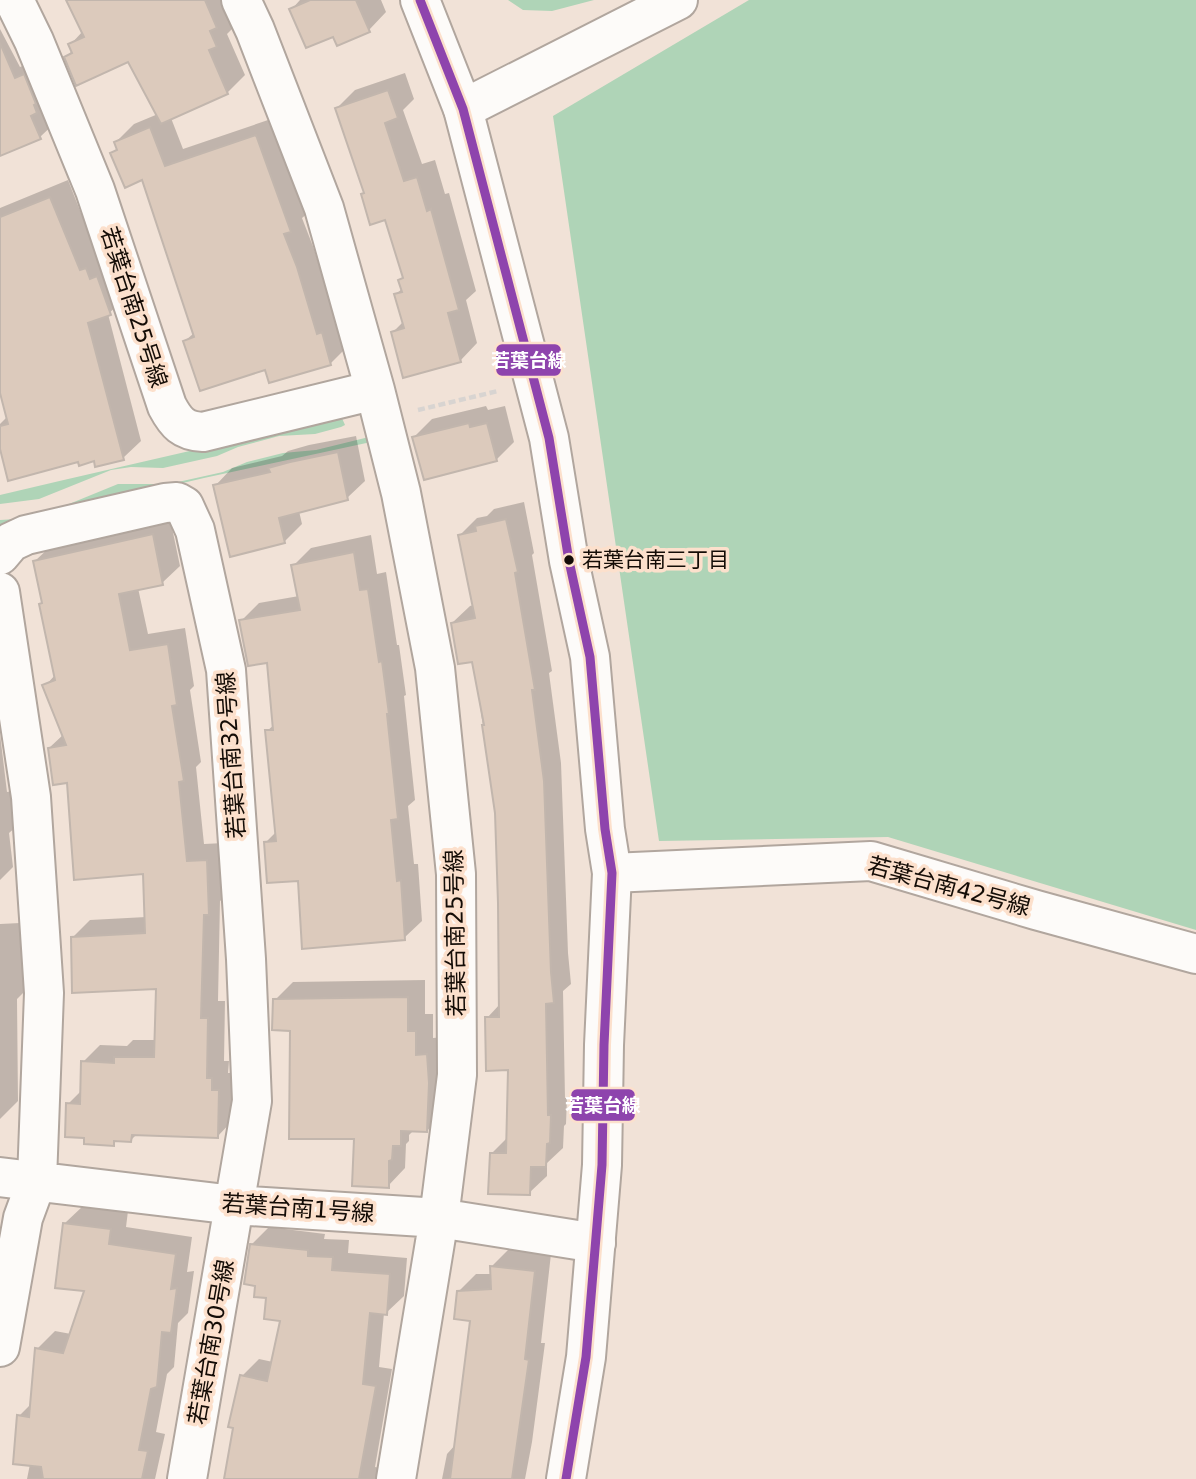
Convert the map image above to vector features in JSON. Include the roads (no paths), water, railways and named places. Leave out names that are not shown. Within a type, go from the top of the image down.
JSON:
[{"type":"street","name":"若葉台南25号線","points":[[14,0],[34,41],[95,190],[167,406],[174,419],[190,431],[203,432],[375,390]]},
{"type":"street","name":"若葉台南25号線","points":[[240,0],[255,30],[324,208],[401,493],[435,668],[456,874],[457,1075],[439,1217],[396,1479]]},
{"type":"street","points":[[420,0],[463,108],[549,438],[569,561],[590,657],[605,830],[612,873],[604,1045],[603,1165],[586,1357],[566,1479]]},
{"type":"street","points":[[463,108],[678,0]]},
{"type":"street","name":"若葉台南32号線","points":[[0,555],[11,542],[26,535],[165,503],[177,502],[184,506],[195,530],[226,670],[246,959],[252,1101],[234,1205]]},
{"type":"street","points":[[0,593],[31,797],[44,993],[18,1178],[23,1217],[0,1347]]},
{"type":"street","name":"若葉台南42号線","points":[[612,873],[871,861],[1196,954]]},
{"type":"street","name":"若葉台南1号線","points":[[18,1178],[234,1205],[439,1217],[596,1243]]},
{"type":"street","name":"若葉台南30号線","points":[[187,1479],[234,1205]]},
{"type":"place","name":"若葉台南三丁目","points":[[569,560]]}]
